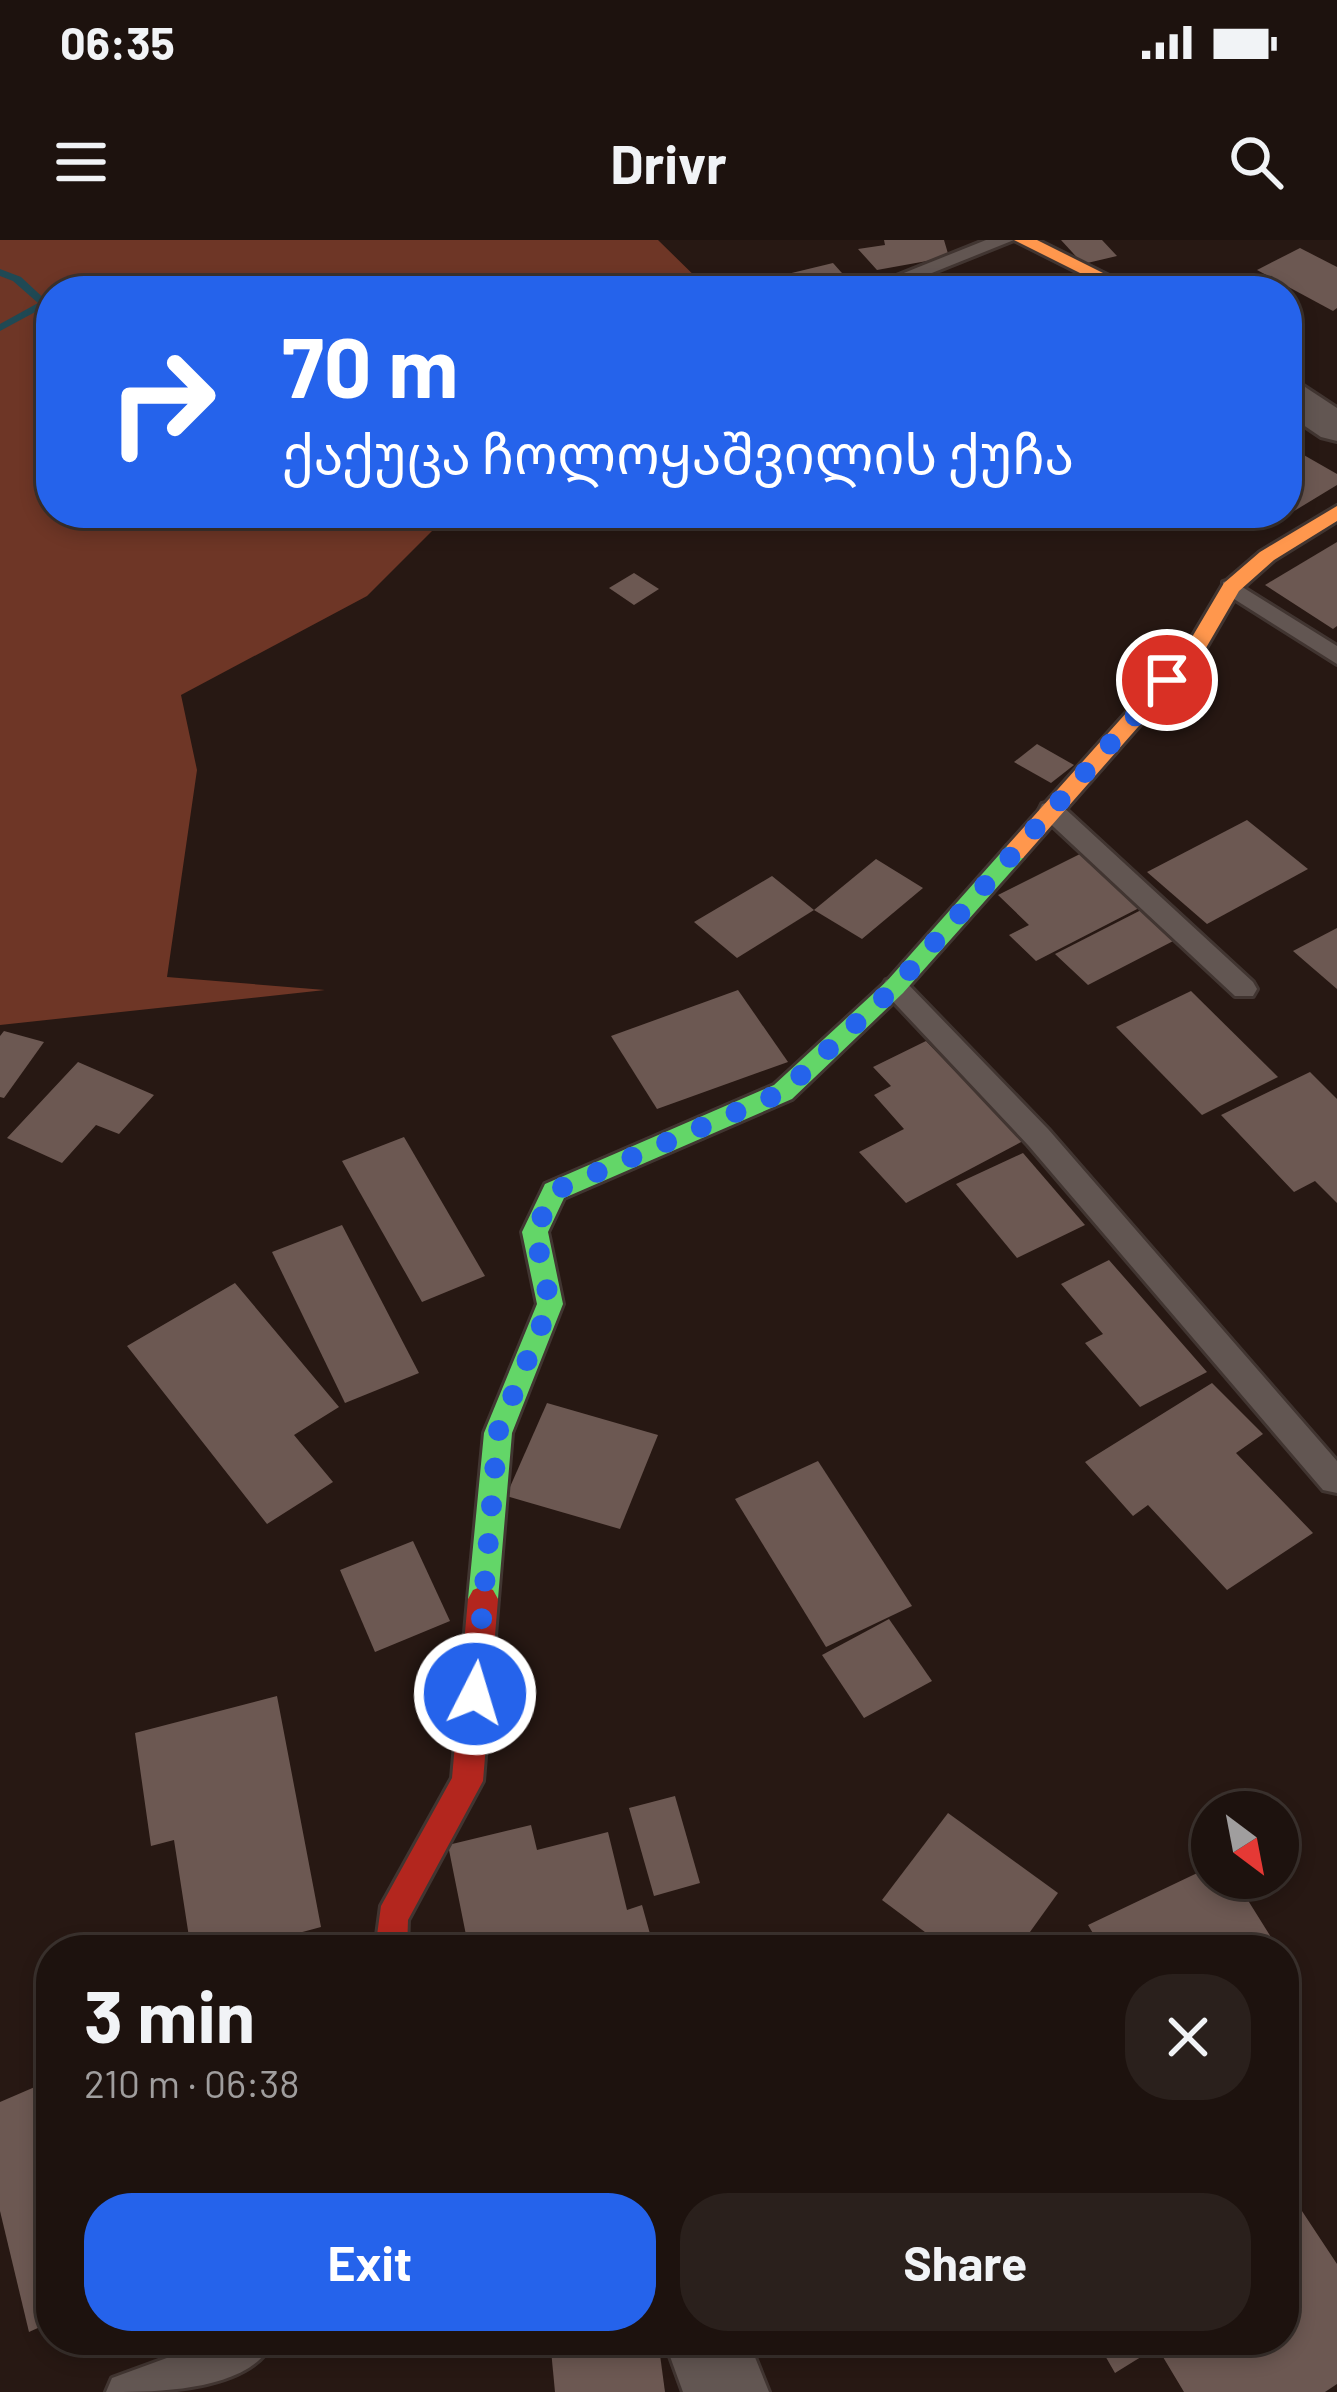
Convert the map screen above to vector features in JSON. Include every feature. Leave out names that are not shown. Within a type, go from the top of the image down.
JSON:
[{"type":"street","points":[[1023,240],[1099,276]]},
{"type":"street","points":[[1302,404],[1337,428]]},
{"type":"street","points":[[391,1935],[392,1917],[467,1781],[498,1432],[550,1304],[535,1232],[554,1191],[783,1092],[895,987],[1196,648],[1231,587],[1267,556],[1337,512]]},
{"type":"street","points":[[712,2355],[726,2392]]},
{"type":"lane","points":[[909,276],[1004,240]]},
{"type":"lane","points":[[1231,587],[1337,657]]},
{"type":"lane","points":[[1052,810],[1244,989]]},
{"type":"lane","points":[[895,987],[1038,1137],[1334,1480]]},
{"type":"lane","points":[[126,2392],[230,2355]]},
{"type":"shaded area","points":[[0,240],[658,240],[695,276],[36,276],[36,528],[435,528],[367,596],[181,695],[197,770],[167,977],[325,990],[0,1025]]},
{"type":"building","points":[[884,240],[944,240],[949,257],[877,270],[858,249],[885,245]]},
{"type":"building","points":[[1061,240],[1102,240],[1117,256],[1083,264]]},
{"type":"building","points":[[1300,248],[1337,267],[1337,308],[1333,311],[1302,294],[1302,276],[1268,276],[1257,270]]},
{"type":"building","points":[[833,263],[845,276],[779,276]]},
{"type":"building","points":[[1302,454],[1337,474],[1337,485],[1302,506]]},
{"type":"building","points":[[1337,542],[1337,626],[1333,629],[1265,585]]},
{"type":"building","points":[[634,573],[659,589],[634,605],[609,588]]},
{"type":"building","points":[[1037,744],[1074,765],[1051,783],[1014,762]]},
{"type":"building","points":[[1247,820],[1308,869],[1207,924],[1147,872]]},
{"type":"building","points":[[1082,853],[1143,906],[1036,961],[1009,935],[1029,925],[998,895]]},
{"type":"building","points":[[876,859],[923,888],[862,939],[814,910]]},
{"type":"building","points":[[772,876],[814,910],[737,958],[694,922]]},
{"type":"building","points":[[1147,907],[1181,937],[1088,985],[1055,954]]},
{"type":"building","points":[[1337,928],[1337,989],[1293,951]]},
{"type":"building","points":[[738,990],[788,1062],[657,1109],[611,1036]]},
{"type":"building","points":[[1191,991],[1278,1077],[1202,1115],[1116,1027]]},
{"type":"building","points":[[4,1031],[44,1042],[4,1098],[0,1097],[0,1036]]},
{"type":"building","points":[[926,1041],[1023,1141],[906,1203],[859,1152],[904,1129],[874,1095],[891,1086],[873,1067]]},
{"type":"building","points":[[78,1062],[154,1095],[119,1134],[96,1125],[62,1163],[7,1138]]},
{"type":"building","points":[[1310,1072],[1337,1099],[1337,1203],[1315,1181],[1294,1192],[1221,1115]]},
{"type":"building","points":[[404,1137],[485,1276],[422,1302],[342,1161]]},
{"type":"building","points":[[1023,1153],[1085,1225],[1017,1258],[956,1184]]},
{"type":"building","points":[[342,1225],[419,1373],[345,1403],[272,1252]]},
{"type":"building","points":[[1109,1260],[1207,1372],[1140,1407],[1085,1343],[1103,1334],[1061,1284]]},
{"type":"building","points":[[235,1283],[339,1407],[294,1435],[333,1482],[267,1524],[127,1346]]},
{"type":"building","points":[[1212,1383],[1263,1434],[1236,1453],[1313,1533],[1227,1590],[1148,1505],[1133,1516],[1085,1462]]},
{"type":"building","points":[[547,1403],[658,1435],[620,1529],[506,1496]]},
{"type":"building","points":[[818,1461],[912,1606],[826,1647],[735,1499]]},
{"type":"building","points":[[413,1541],[450,1621],[375,1652],[340,1570]]},
{"type":"building","points":[[889,1619],[932,1681],[864,1718],[822,1655]]},
{"type":"building","points":[[277,1696],[321,1927],[291,1935],[189,1935],[174,1840],[151,1846],[135,1733]]},
{"type":"building","points":[[675,1796],[700,1883],[654,1896],[629,1808]]},
{"type":"building","points":[[948,1813],[1058,1893],[1028,1935],[929,1935],[882,1900]]},
{"type":"building","points":[[531,1825],[537,1850],[608,1832],[627,1910],[642,1905],[650,1935],[466,1935],[448,1845]]},
{"type":"building","points":[[1191,1876],[1191,1899],[1247,1899],[1270,1935],[1094,1935],[1088,1925]]},
{"type":"building","points":[[36,2086],[36,2329],[29,2332],[0,2211],[0,2102]]},
{"type":"building","points":[[1299,2207],[1337,2264],[1337,2384],[1325,2392],[1184,2392],[1162,2355],[1299,2355]]},
{"type":"building","points":[[551,2355],[660,2355],[665,2392],[555,2392]]},
{"type":"building","points":[[1105,2355],[1144,2355],[1115,2373]]},
{"type":"waterway","points":[[0,272],[36,296]]},
{"type":"waterway","points":[[0,328],[36,309]]},
{"type":"traffic: fast","points":[[483,1599],[498,1433],[550,1304],[535,1232],[554,1191],[783,1092],[895,987],[1015,852]]},
{"type":"traffic: slow","points":[[1023,240],[1099,276]]},
{"type":"traffic: slow","points":[[1015,852],[1196,648],[1231,587],[1267,556],[1337,512]]},
{"type":"traffic: jam","points":[[391,1935],[392,1917],[467,1781],[483,1599]]},
{"type":"route","points":[[475,1694],[498,1432],[550,1304],[535,1232],[554,1191],[783,1092],[895,987],[1167,680]]}]
